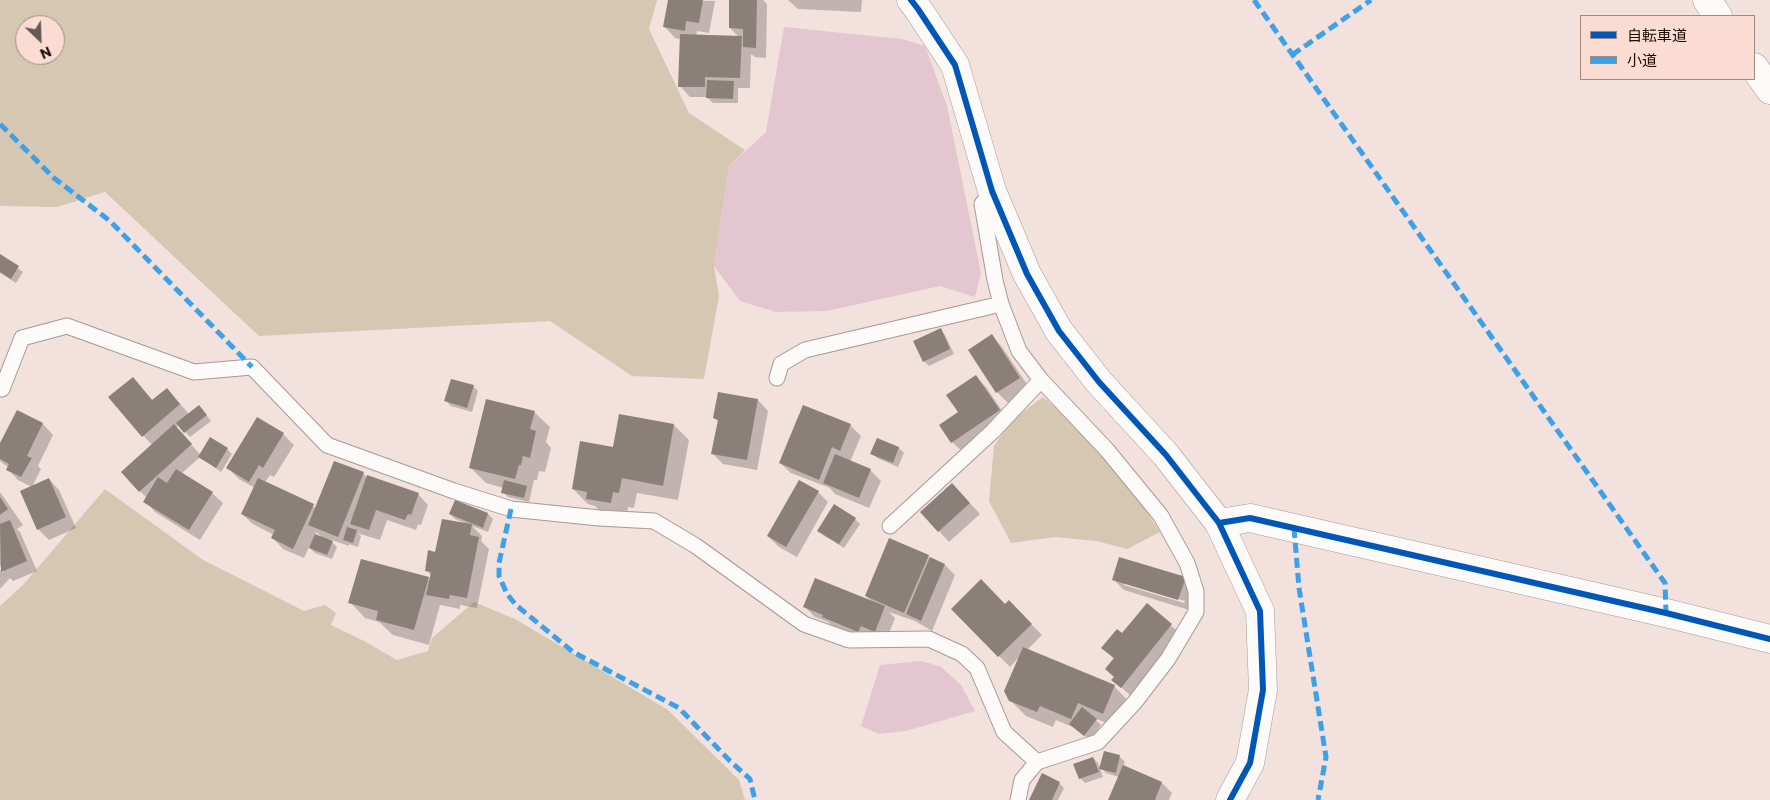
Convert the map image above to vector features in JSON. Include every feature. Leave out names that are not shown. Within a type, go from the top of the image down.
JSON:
[{"type":"street","points":[[911,0],[955,65],[992,191],[1027,274],[1059,331],[1099,382],[1166,455],[1220,523],[1260,611],[1263,690],[1250,763],[1230,800]]},
{"type":"street","points":[[1707,0],[1717,15]]},
{"type":"street","points":[[1755,68],[1770,90]]},
{"type":"street","points":[[1220,523],[1250,518],[1770,639]]},
{"type":"lane","points":[[992,191],[982,204],[1001,304],[1019,352],[1041,380],[1108,450],[1161,516],[1187,563],[1196,591],[1196,612],[1168,659],[1135,702],[1098,742],[1037,762],[1022,780],[1018,800]]},
{"type":"lane","points":[[777,378],[781,364],[804,350],[1001,304]]},
{"type":"lane","points":[[2,389],[22,338],[67,326],[194,372],[252,367],[327,444],[454,491],[511,509],[600,518],[654,521],[696,546],[804,624],[849,640],[929,639],[962,654],[977,668],[1004,732],[1037,762]]},
{"type":"lane","points":[[890,526],[993,431],[1041,380]]},
{"type":"shaded area","points":[[0,0],[657,0],[649,29],[689,113],[745,150],[729,166],[714,266],[719,296],[704,379],[632,376],[550,321],[259,336],[105,192],[57,207],[0,206]]},
{"type":"shaded area","points":[[784,27],[902,39],[925,46],[947,106],[981,273],[975,297],[940,286],[827,311],[776,312],[740,301],[714,266],[729,166],[766,132]]},
{"type":"shaded area","points":[[1043,397],[1075,424],[1133,491],[1160,532],[1127,549],[1097,541],[1055,537],[1011,543],[989,501],[994,446],[1011,421]]},
{"type":"shaded area","points":[[105,489],[203,560],[304,611],[325,605],[336,613],[331,625],[397,660],[428,651],[432,638],[474,602],[515,619],[668,710],[739,780],[745,800],[0,800],[0,606],[23,585]]},
{"type":"shaded area","points":[[922,661],[941,667],[961,685],[975,711],[906,731],[879,734],[861,726],[880,665]]},
{"type":"building","points":[[668,0],[703,0],[699,23],[686,21],[685,31],[663,27]]},
{"type":"building","points":[[729,0],[757,0],[756,48],[743,47],[743,29],[729,28]]},
{"type":"building","points":[[680,34],[742,36],[740,78],[705,77],[705,87],[678,87]]},
{"type":"building","points":[[707,80],[734,81],[733,99],[706,98]]},
{"type":"building","points":[[0,254],[19,266],[11,279],[0,272]]},
{"type":"building","points":[[941,328],[950,349],[923,362],[913,341]]},
{"type":"building","points":[[992,334],[1020,378],[996,393],[968,350]]},
{"type":"building","points":[[976,375],[1000,410],[951,443],[939,425],[958,412],[946,395]]},
{"type":"building","points":[[133,377],[152,400],[167,388],[180,404],[142,437],[108,397]]},
{"type":"building","points":[[451,379],[474,385],[467,408],[444,401]]},
{"type":"building","points":[[718,392],[758,399],[747,460],[711,454],[718,420],[713,418]]},
{"type":"building","points":[[486,399],[535,411],[530,429],[536,431],[530,458],[523,456],[515,479],[469,468]]},
{"type":"building","points":[[199,405],[207,415],[184,433],[176,423]]},
{"type":"building","points":[[803,405],[851,424],[840,451],[832,447],[819,480],[779,463]]},
{"type":"building","points":[[17,410],[43,423],[27,456],[32,458],[21,477],[6,470],[9,464],[0,459],[0,443]]},
{"type":"building","points":[[619,414],[674,424],[663,486],[622,478],[619,493],[613,492],[611,503],[586,499],[587,492],[572,489],[580,441],[613,447]]},
{"type":"building","points":[[257,417],[284,433],[263,468],[259,465],[249,482],[226,468]]},
{"type":"building","points":[[174,424],[192,444],[139,492],[121,472]]},
{"type":"building","points":[[210,437],[228,448],[216,468],[198,457]]},
{"type":"building","points":[[877,438],[899,447],[893,463],[870,454]]},
{"type":"building","points":[[835,454],[871,469],[859,498],[823,483]]},
{"type":"building","points":[[334,461],[364,472],[338,537],[308,525]]},
{"type":"building","points":[[176,469],[213,492],[189,530],[143,502],[158,477],[167,483]]},
{"type":"building","points":[[367,475],[419,493],[411,515],[408,514],[405,520],[376,510],[369,530],[350,524]]},
{"type":"building","points":[[49,478],[66,517],[37,530],[20,491]]},
{"type":"building","points":[[258,478],[314,504],[293,549],[271,538],[275,530],[241,514]]},
{"type":"building","points":[[504,480],[527,486],[524,498],[501,493]]},
{"type":"building","points":[[799,480],[819,491],[786,547],[767,536]]},
{"type":"building","points":[[952,483],[970,503],[938,532],[920,512]]},
{"type":"building","points":[[0,497],[8,509],[0,515]]},
{"type":"building","points":[[455,500],[488,513],[483,528],[449,514]]},
{"type":"building","points":[[834,504],[856,518],[839,544],[817,531]]},
{"type":"building","points":[[442,519],[472,524],[470,535],[479,537],[467,598],[450,595],[449,599],[426,595],[431,572],[425,571],[428,550],[435,552]]},
{"type":"building","points":[[10,520],[27,561],[1,572],[0,524]]},
{"type":"building","points":[[347,527],[357,530],[353,543],[343,540]]},
{"type":"building","points":[[315,534],[333,541],[327,555],[309,548]]},
{"type":"building","points":[[889,538],[929,555],[904,613],[865,596]]},
{"type":"building","points":[[930,557],[945,564],[921,621],[906,614]]},
{"type":"building","points":[[1119,557],[1186,577],[1178,600],[1112,580]]},
{"type":"building","points":[[361,559],[429,577],[414,630],[376,620],[378,611],[348,603]]},
{"type":"building","points":[[815,578],[885,606],[875,632],[861,626],[858,632],[803,607]]},
{"type":"building","points":[[981,579],[1005,604],[1009,600],[1032,624],[998,657],[951,609]]},
{"type":"building","points":[[1147,603],[1172,624],[1121,688],[1111,680],[1114,677],[1105,669],[1114,658],[1101,648],[1117,629],[1122,633]]},
{"type":"building","points":[[1023,647],[1115,685],[1103,714],[1078,703],[1071,719],[1040,706],[1037,712],[1009,701],[1004,691]]},
{"type":"building","points":[[1082,707],[1097,719],[1084,736],[1069,724]]},
{"type":"building","points":[[1104,751],[1120,755],[1116,773],[1099,769]]},
{"type":"building","points":[[1093,757],[1099,772],[1079,779],[1073,764]]},
{"type":"building","points":[[1123,765],[1162,782],[1155,800],[1108,800]]},
{"type":"building","points":[[1042,773],[1060,782],[1052,800],[1029,800]]},
{"type":"marked path","points":[[1254,0],[1665,583],[1666,613]]},
{"type":"marked path","points":[[1292,55],[1371,0]]},
{"type":"marked path","points":[[0,124],[54,178],[110,221],[252,367]]},
{"type":"marked path","points":[[511,509],[499,563],[499,576],[507,594],[516,605],[573,652],[679,708],[750,779],[755,800]]},
{"type":"marked path","points":[[1294,528],[1299,588],[1326,757],[1318,800]]},
{"type":"cycle path","points":[[911,0],[955,65],[992,191],[1027,274],[1059,331],[1099,382],[1166,455],[1219,523],[1260,611],[1263,690],[1250,763],[1230,800]]},
{"type":"cycle path","points":[[1219,523],[1250,518],[1666,613],[1770,639]]}]
